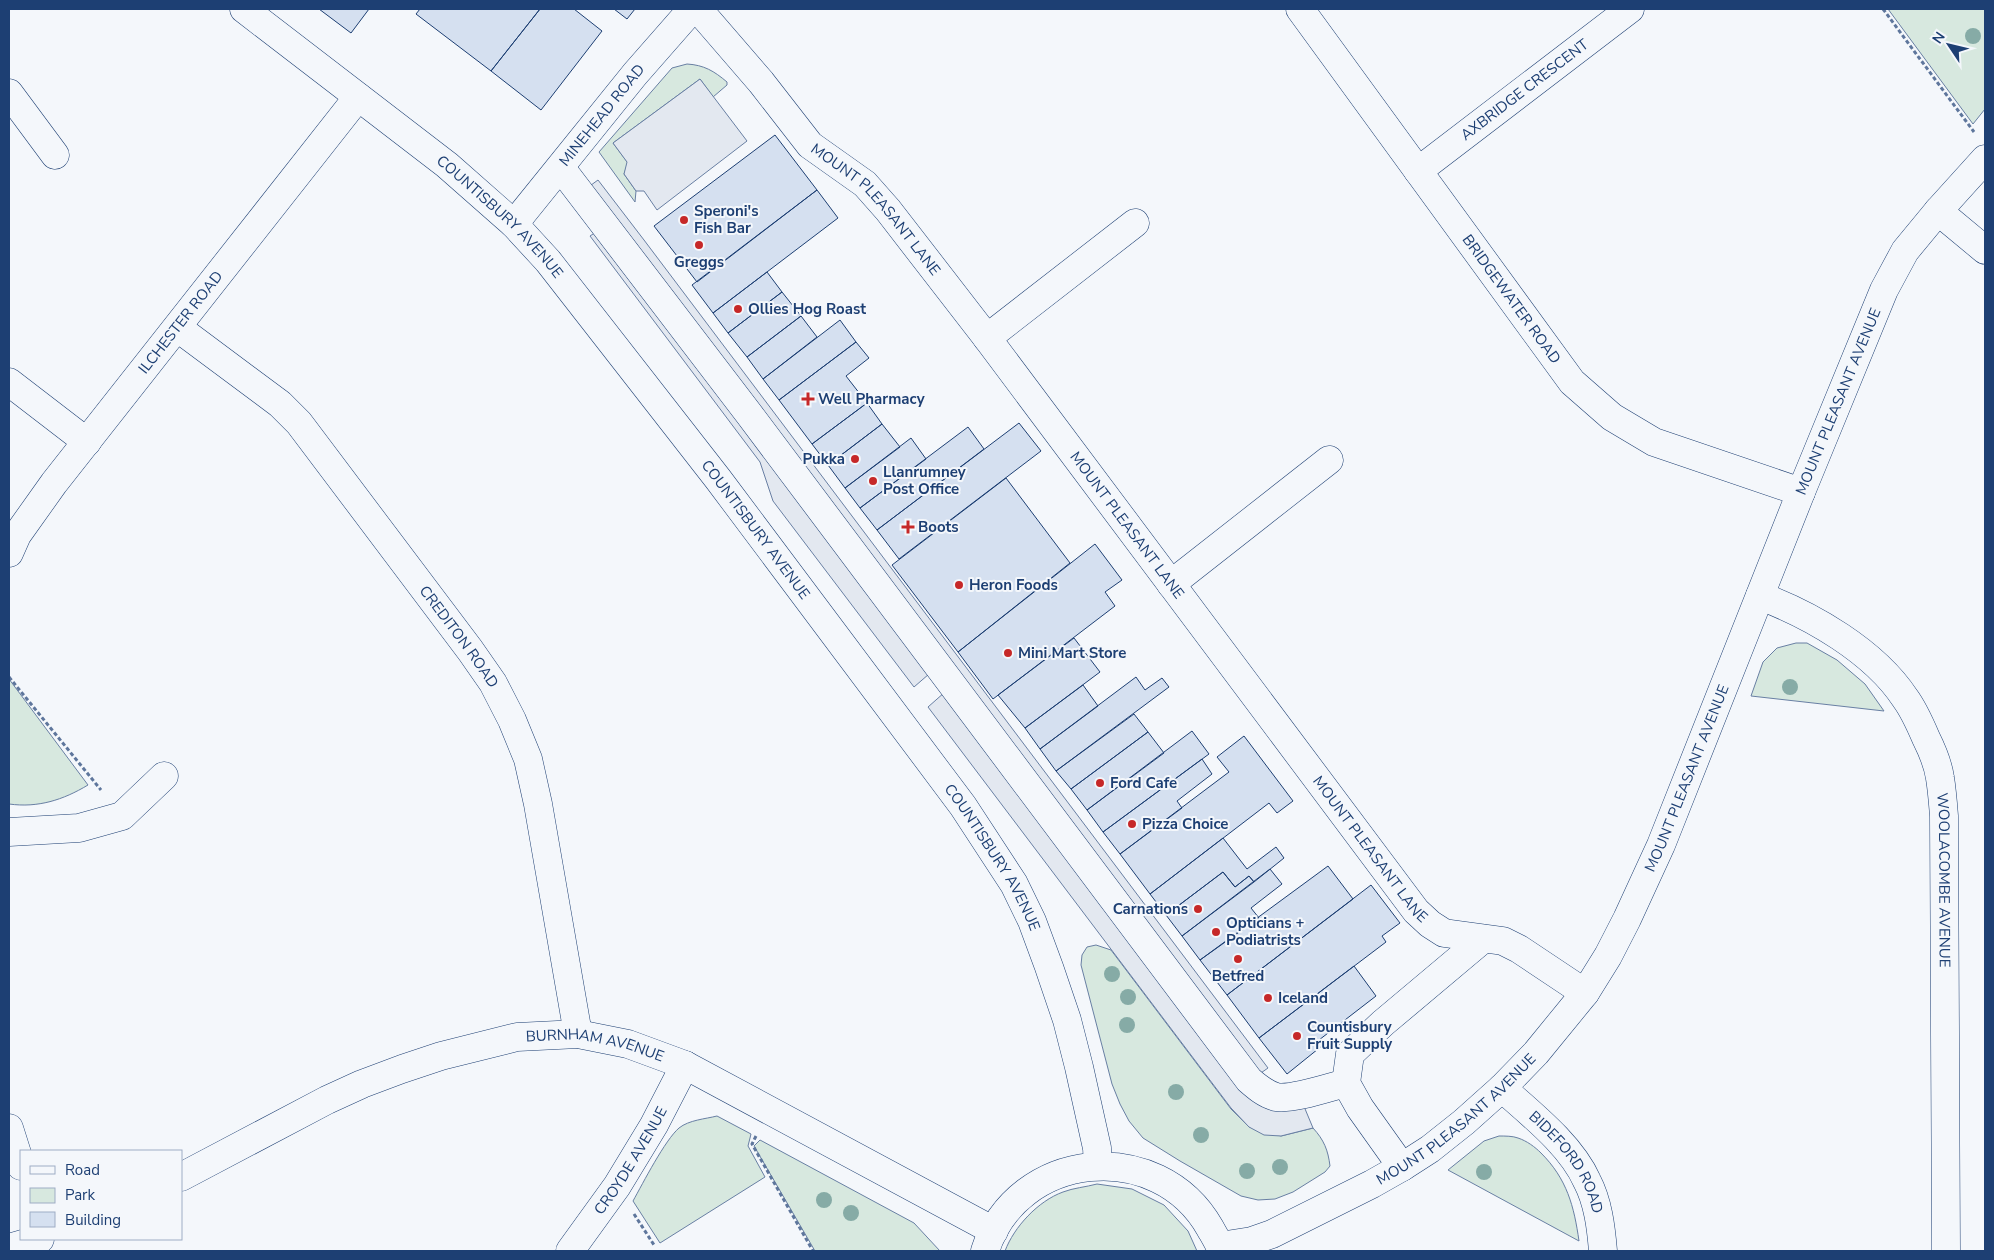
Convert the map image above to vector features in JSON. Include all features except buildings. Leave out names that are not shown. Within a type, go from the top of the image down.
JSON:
[{"type":"street","name":"COUNTISBURY AVENUE","points":[[244,9],[447,165],[514,224],[548,261],[635,370],[963,806],[1014,884],[1032,921],[1067,1020],[1080,1067],[1097,1148],[1098,1166]]},
{"type":"street","name":"MINEHEAD ROAD","points":[[514,224],[561,168],[599,118],[692,9]]},
{"type":"street","name":"MOUNT PLEASANT LANE","points":[[698,9],[761,82],[810,144],[865,184],[888,210],[987,338],[1416,911],[1430,924],[1444,933],[1503,941],[1519,949],[1584,993]]},
{"type":"street","name":"BRIDGEWATER ROAD","points":[[1300,9],[1572,382],[1612,417],[1654,442],[1801,492]]},
{"type":"street","name":"AXBRIDGE CRESCENT","points":[[1418,171],[1630,9]]},
{"type":"street","points":[[9,93],[55,156]]},
{"type":"street","name":"ILCHESTER ROAD","points":[[9,553],[17,535],[35,509],[86,442],[178,328],[358,97]]},
{"type":"street","name":"MOUNT PLEASANT AVENUE","points":[[1221,1249],[1272,1234],[1337,1203],[1402,1168],[1464,1122],[1502,1088],[1542,1046],[1584,993],[1624,927],[1661,844],[1801,492],[1884,290],[1905,251],[1938,211],[1982,149]]},
{"type":"street","points":[[561,168],[749,414],[1249,1080],[1263,1092],[1277,1097],[1291,1096],[1346,1082]]},
{"type":"street","points":[[1938,211],[1985,250]]},
{"type":"street","points":[[987,338],[1135,223]]},
{"type":"street","name":"CREDITON ROAD","points":[[178,328],[280,404],[299,423],[493,683],[512,720],[528,759],[538,804],[578,1034]]},
{"type":"street","points":[[9,382],[86,442]]},
{"type":"street","points":[[1171,584],[1329,460]]},
{"type":"street","name":"WOOLACOMBE AVENUE","points":[[1760,596],[1780,603],[1810,618],[1863,654],[1884,673],[1904,696],[1917,717],[1940,777],[1944,816],[1946,1251]]},
{"type":"street","points":[[9,832],[79,828],[122,816],[164,776]]},
{"type":"street","points":[[1402,1168],[1360,1108],[1346,1082],[1350,1054],[1383,1023],[1483,939]]},
{"type":"street","name":"BURNHAM AVENUE","points":[[182,1177],[336,1096],[402,1069],[441,1056],[518,1037],[578,1034],[628,1044],[685,1065],[768,1109],[989,1241]]},
{"type":"street","name":"CROYDE AVENUE","points":[[570,1251],[617,1186],[654,1125],[685,1065]]},
{"type":"street","name":"BIDEFORD ROAD","points":[[1502,1088],[1542,1124],[1574,1158],[1587,1180],[1596,1205],[1603,1251]]},
{"type":"street","points":[[9,1128],[20,1163]]},
{"type":"street","points":[[989,1241],[1016,1202],[1040,1183],[1068,1170],[1098,1166],[1132,1169],[1157,1178],[1181,1192],[1202,1213],[1221,1249]]},
{"type":"street","points":[[9,1248],[37,1240]]},
{"type":"path","points":[[1883,9],[1982,149]]},
{"type":"path","points":[[9,677],[122,816]]},
{"type":"path","points":[[768,1109],[752,1144],[813,1251]]},
{"type":"green space","points":[[1888,9],[1985,9],[1985,109],[1973,124]]},
{"type":"green space","points":[[687,64],[709,69],[727,82],[727,85],[713,97],[700,79],[613,143],[628,163],[624,174],[636,191],[635,202],[599,152],[672,68]]},
{"type":"green space","points":[[1796,643],[1807,643],[1837,660],[1865,684],[1884,711],[1751,696],[1763,662],[1777,648]]},
{"type":"green space","points":[[9,679],[88,785],[50,802],[30,805],[9,804]]},
{"type":"green space","points":[[1096,945],[1111,950],[1231,1109],[1249,1127],[1281,1136],[1313,1128],[1323,1141],[1328,1155],[1330,1166],[1325,1172],[1293,1192],[1275,1199],[1258,1200],[1241,1196],[1143,1138],[1129,1121],[1112,1084],[1081,965],[1082,955],[1087,947]]},
{"type":"green space","points":[[717,1116],[751,1134],[748,1146],[765,1177],[660,1243],[633,1201],[673,1134],[683,1125],[692,1121]]},
{"type":"green space","points":[[1499,1136],[1514,1137],[1531,1144],[1550,1163],[1568,1194],[1575,1216],[1579,1241],[1448,1170],[1484,1141]]},
{"type":"green space","points":[[760,1140],[914,1223],[940,1251],[815,1251],[754,1146]]},
{"type":"green space","points":[[1097,1184],[1132,1189],[1164,1205],[1188,1231],[1197,1251],[1005,1251],[1014,1233],[1036,1208],[1054,1196]]},
{"type":"shaded area","points":[[700,79],[747,141],[657,210],[644,191],[636,191],[624,174],[627,162],[613,143]]},
{"type":"shaded area","points":[[598,180],[1268,1068],[1258,1075],[587,188]]},
{"type":"shaded area","points":[[599,230],[929,674],[914,687],[773,501],[760,462],[590,236]]},
{"type":"shaded area","points":[[945,692],[1217,1054],[1303,1104],[1313,1128],[1281,1136],[1264,1135],[1249,1127],[1231,1108],[928,707]]},
{"type":"place","name":"Speroni's Fish Bar","points":[[684,220]]},
{"type":"place","name":"Greggs","points":[[699,245]]},
{"type":"place","name":"Ollies Hog Roast","points":[[738,309]]},
{"type":"place","name":"Well Pharmacy","points":[[808,399]]},
{"type":"place","name":"Pukka","points":[[855,459]]},
{"type":"place","name":"Llanrumney Post Office","points":[[873,481]]},
{"type":"place","name":"Boots","points":[[908,527]]},
{"type":"place","name":"Heron Foods","points":[[959,585]]},
{"type":"place","name":"Mini Mart Store","points":[[1008,653]]},
{"type":"place","name":"Ford Cafe","points":[[1100,783]]},
{"type":"place","name":"Pizza Choice","points":[[1132,824]]},
{"type":"place","name":"Carnations","points":[[1198,909]]},
{"type":"place","name":"Opticians + Podiatrists","points":[[1216,932]]},
{"type":"place","name":"Betfred","points":[[1238,959]]},
{"type":"place","name":"Iceland","points":[[1268,998]]},
{"type":"place","name":"Countisbury Fruit Supply","points":[[1297,1036]]}]
